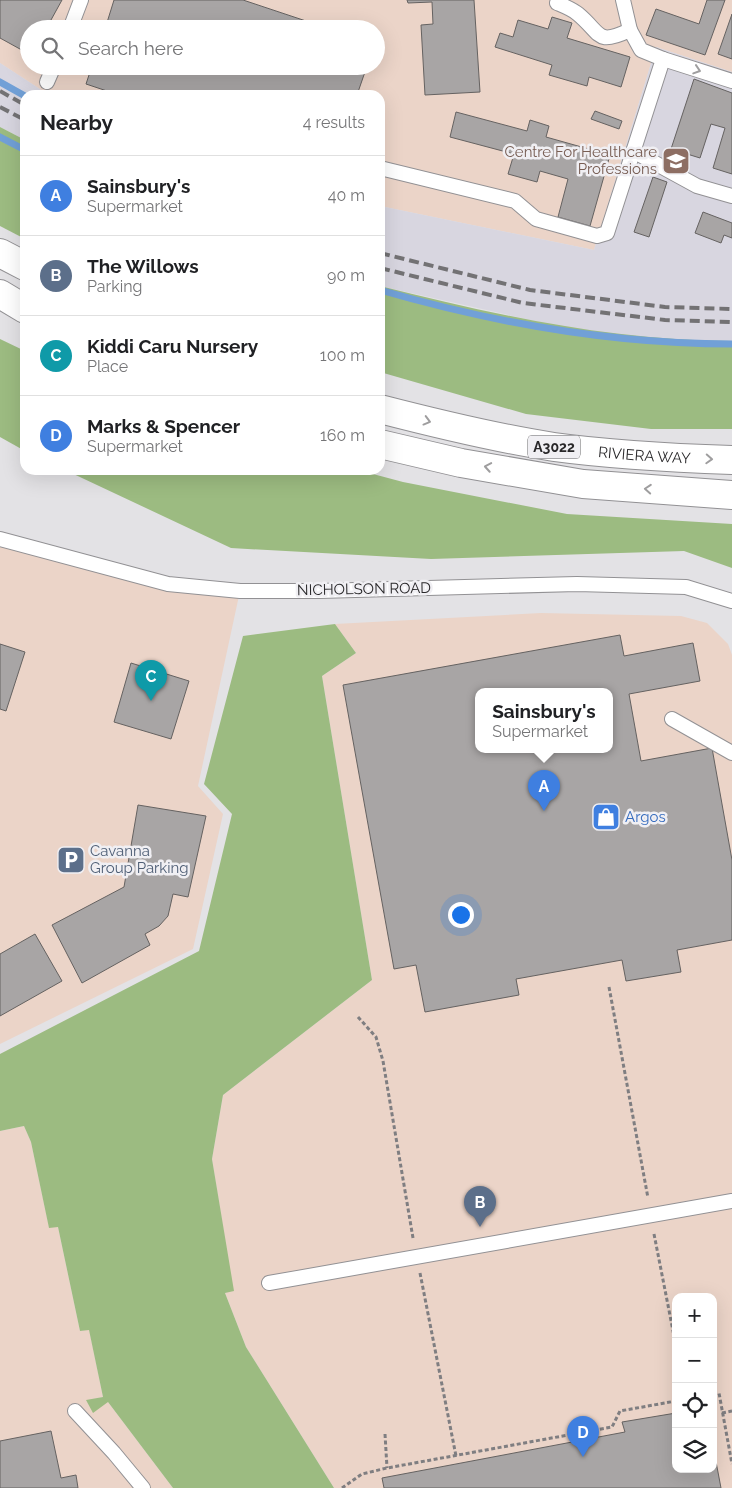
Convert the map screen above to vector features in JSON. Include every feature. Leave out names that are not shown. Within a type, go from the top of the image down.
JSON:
[{"type":"main road","points":[[0,253],[20,263]]},
{"type":"main road","points":[[0,294],[20,306]]},
{"type":"main road","name":"RIVIERA WAY","points":[[385,410],[454,428],[555,447],[644,456],[732,460]]},
{"type":"main road","name":"A3022","points":[[385,445],[461,463],[583,484],[732,495]]},
{"type":"lane","points":[[73,20],[81,0]]},
{"type":"lane","points":[[623,0],[630,30],[641,50],[732,81]]},
{"type":"lane","points":[[557,3],[577,14],[597,35],[612,38],[630,30]]},
{"type":"lane","points":[[385,169],[515,201],[536,219],[596,236],[607,233],[663,59]]},
{"type":"lane","points":[[47,82],[50,75]]},
{"type":"lane","points":[[633,151],[697,186],[732,196]]},
{"type":"lane","name":"NICHOLSON ROAD","points":[[0,539],[168,584],[240,591],[319,591],[577,584],[686,587],[732,601]]},
{"type":"lane","points":[[672,719],[732,752]]},
{"type":"lane","points":[[269,1283],[732,1201]]},
{"type":"lane","points":[[75,1411],[143,1488]]},
{"type":"path","points":[[609,987],[674,1338]]},
{"type":"path","points":[[358,1017],[376,1038],[383,1061],[416,1257],[456,1456]]},
{"type":"path","points":[[717,1393],[732,1464]]},
{"type":"path","points":[[342,1488],[362,1474],[387,1468],[612,1427],[620,1411],[672,1402]]},
{"type":"path","points":[[722,1413],[732,1411]]},
{"type":"path","points":[[385,1434],[387,1468]]},
{"type":"shaded area","points":[[0,0],[732,0],[732,72],[656,47],[594,250],[385,207],[385,90],[41,90],[0,63]]},
{"type":"shaded area","points":[[656,47],[732,72],[732,341],[652,339],[566,328],[385,287],[385,207],[594,250]]},
{"type":"shaded area","points":[[0,63],[41,90],[20,90],[20,137],[0,127]]},
{"type":"shaded area","points":[[0,539],[68,559],[240,591],[198,786],[223,814],[193,949],[0,1044]]},
{"type":"shaded area","points":[[541,613],[681,616],[707,623],[728,644],[732,655],[732,1488],[334,1488],[246,1347],[225,1293],[233,1290],[212,1159],[223,1095],[372,980],[322,676],[356,653],[335,624]]},
{"type":"shaded area","points":[[24,1126],[31,1142],[49,1227],[58,1227],[80,1331],[89,1329],[103,1397],[86,1401],[108,1402],[173,1488],[0,1488],[0,1131]]},
{"type":"green space","points":[[0,127],[20,137],[20,236],[0,226]]},
{"type":"green space","points":[[385,287],[467,307],[598,331],[687,340],[732,341],[732,429],[651,429],[526,414],[385,373]]},
{"type":"green space","points":[[0,339],[20,349],[20,448],[0,437]]},
{"type":"green space","points":[[76,475],[377,475],[403,482],[567,514],[732,524],[732,568],[684,551],[431,559],[231,548]]},
{"type":"green space","points":[[335,624],[356,653],[322,676],[372,980],[223,1095],[212,1159],[234,1291],[225,1293],[246,1347],[334,1488],[173,1488],[108,1402],[93,1413],[86,1400],[103,1397],[89,1330],[80,1331],[58,1227],[49,1228],[31,1142],[24,1126],[0,1131],[0,1054],[199,951],[232,814],[204,784],[243,636]]},
{"type":"building","points":[[0,0],[62,0],[51,20],[20,20],[20,49],[0,38]]},
{"type":"building","points":[[114,0],[243,0],[303,20],[108,20]]},
{"type":"building","points":[[407,0],[474,0],[480,92],[425,95],[421,25],[433,24],[432,2],[408,3]]},
{"type":"building","points":[[707,0],[725,0],[705,55],[646,35],[656,9],[699,24]]},
{"type":"building","points":[[732,14],[732,59],[718,54]]},
{"type":"building","points":[[552,17],[572,23],[567,38],[630,57],[621,87],[589,77],[587,86],[549,75],[552,65],[495,47],[500,33],[513,37],[518,20],[548,29]]},
{"type":"building","points":[[89,75],[364,75],[359,90],[104,90],[86,84]]},
{"type":"building","points":[[694,79],[732,93],[732,174],[713,168],[725,128],[711,124],[700,158],[671,149]]},
{"type":"building","points":[[595,111],[622,121],[619,129],[591,119]]},
{"type":"building","points":[[456,112],[527,131],[530,120],[549,126],[546,137],[610,155],[590,226],[558,217],[568,179],[540,171],[537,182],[508,174],[514,154],[450,137]]},
{"type":"building","points":[[653,177],[667,182],[649,237],[634,232]]},
{"type":"building","points":[[703,212],[732,223],[732,238],[724,235],[721,243],[695,233]]},
{"type":"building","points":[[620,635],[624,656],[693,643],[700,681],[629,694],[641,761],[712,748],[732,860],[732,940],[677,950],[681,972],[626,981],[622,960],[516,979],[519,995],[425,1012],[416,965],[394,969],[343,685]]},
{"type":"building","points":[[0,644],[25,652],[6,711],[0,709]]},
{"type":"building","points":[[131,663],[189,681],[171,739],[114,722]]},
{"type":"building","points":[[138,805],[206,816],[188,897],[173,894],[168,916],[159,926],[145,934],[150,945],[82,983],[52,925],[124,887]]},
{"type":"building","points":[[35,934],[62,981],[0,1016],[0,954]]},
{"type":"building","points":[[672,1414],[672,1473],[717,1473],[717,1467],[721,1488],[384,1488],[382,1478],[625,1432],[622,1422]]},
{"type":"building","points":[[51,1431],[61,1478],[76,1475],[78,1488],[0,1488],[0,1441]]},
{"type":"waterway","points":[[0,82],[20,93]]},
{"type":"waterway","points":[[0,137],[20,147]]},
{"type":"waterway","points":[[385,291],[510,322],[598,336],[687,343],[732,344]]},
{"type":"railway","points":[[0,91],[20,102]]},
{"type":"railway","points":[[0,107],[20,117]]},
{"type":"railway","points":[[385,254],[530,290],[665,307],[732,309]]},
{"type":"railway","points":[[385,269],[523,303],[665,320],[732,322]]},
{"type":"place","name":"Centre For Healthcare Professions","points":[[676,161]]},
{"type":"place","name":"Kiddi Caru Nursery","points":[[151,701]]},
{"type":"place","name":"Sainsbury's","points":[[544,811]]},
{"type":"place","name":"Argos","points":[[606,817]]},
{"type":"place","name":"Cavanna Group Parking","points":[[71,860]]},
{"type":"place","name":"The Willows","points":[[480,1227]]},
{"type":"place","name":"Marks & Spencer","points":[[583,1457]]}]
